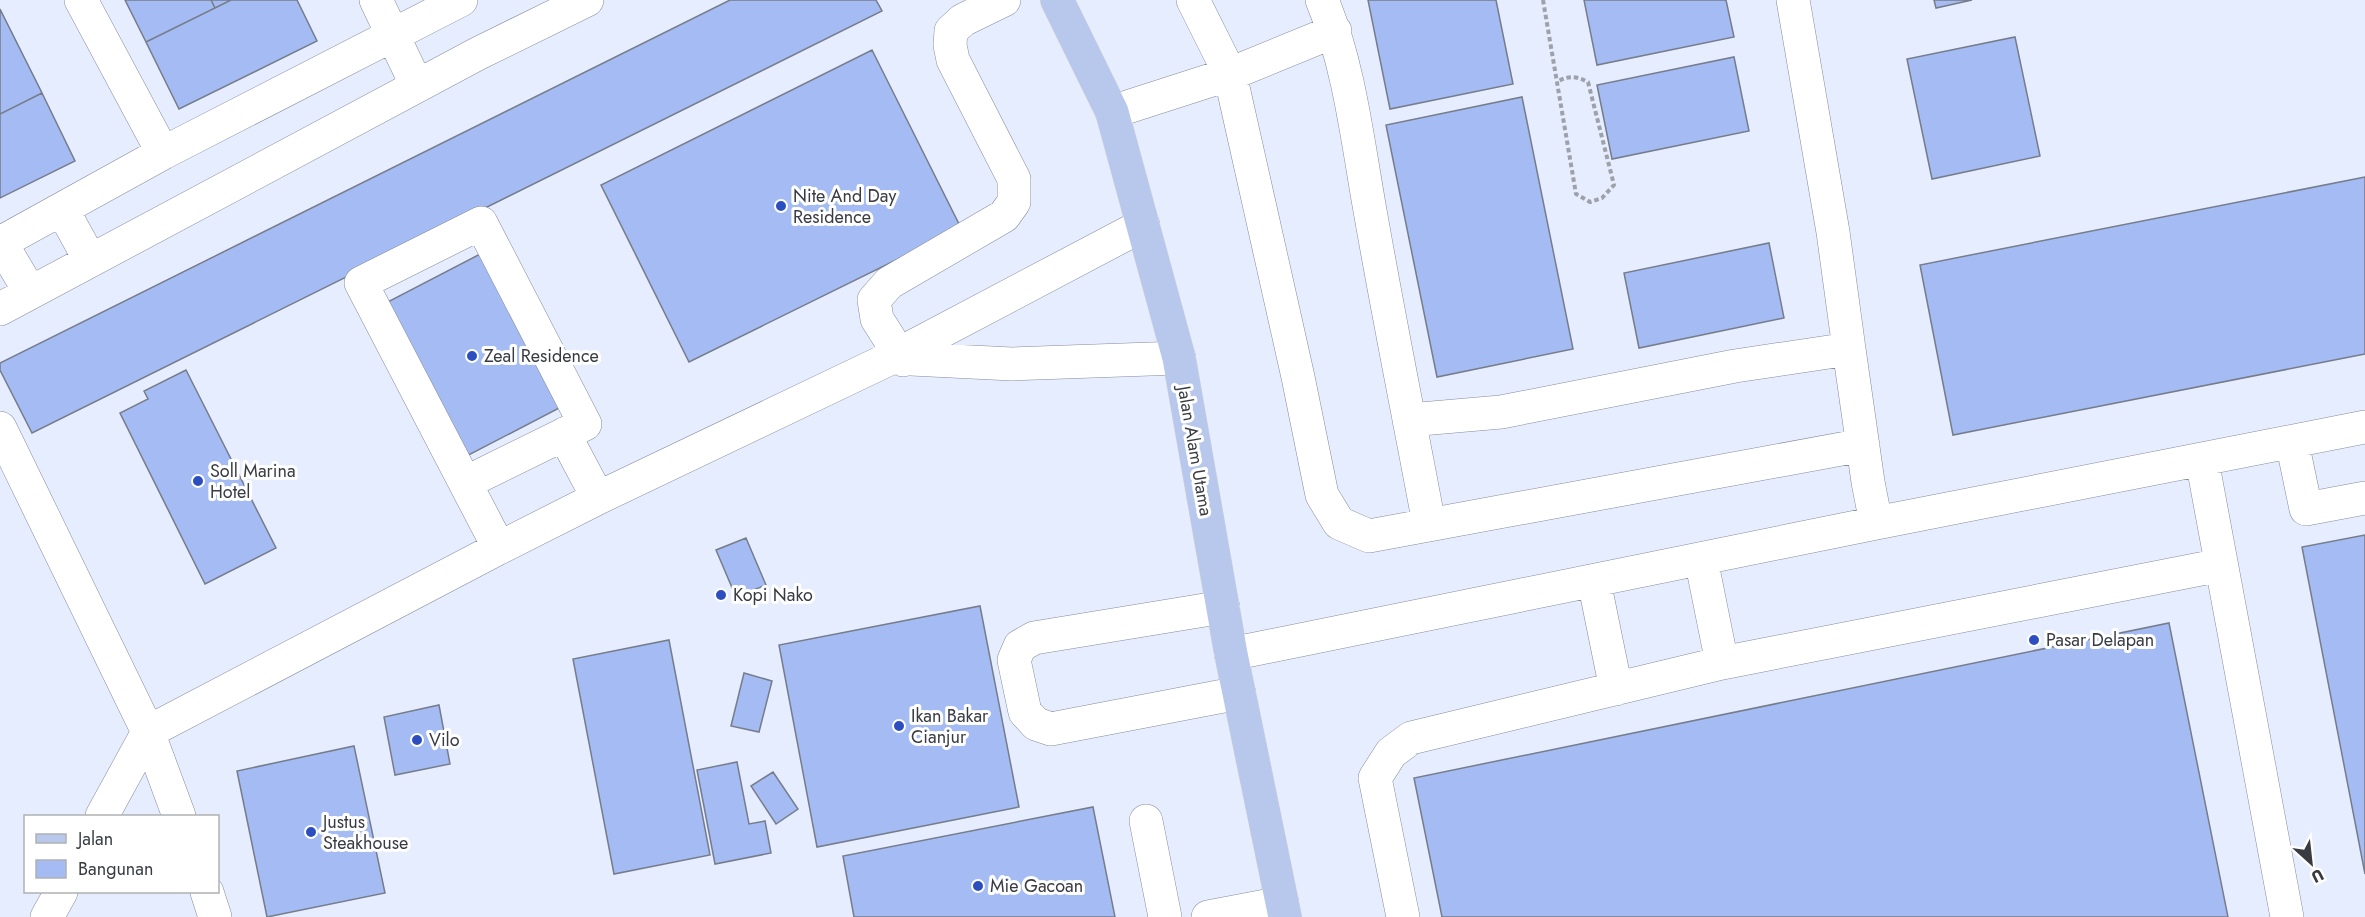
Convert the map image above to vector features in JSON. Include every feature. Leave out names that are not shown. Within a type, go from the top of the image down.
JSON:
[{"type":"main road","name":"Jalan Alam Utama","points":[[1057,0],[1112,112],[1179,358],[1231,654],[1284,910]]},
{"type":"lane","points":[[81,0],[163,153]]},
{"type":"lane","points":[[376,0],[417,86]]},
{"type":"lane","points":[[30,292],[0,243],[163,153],[462,0]]},
{"type":"lane","points":[[0,309],[417,86],[587,0]]},
{"type":"lane","points":[[897,357],[877,319],[874,300],[889,283],[1004,216],[1014,202],[1014,179],[953,60],[950,45],[951,31],[963,20],[1004,0]]},
{"type":"lane","points":[[1193,0],[1230,74],[1298,376],[1322,495],[1339,523],[1369,536],[1863,445]]},
{"type":"lane","points":[[1322,0],[1335,32],[1430,524]]},
{"type":"lane","points":[[1793,0],[1833,232],[1876,523]]},
{"type":"lane","points":[[1112,112],[1230,74],[1335,32]]},
{"type":"lane","points":[[62,209],[90,260]]},
{"type":"lane","points":[[465,483],[585,424],[481,223],[362,284],[465,483],[499,548]]},
{"type":"lane","points":[[103,815],[148,732],[598,498],[897,357],[1143,225]]},
{"type":"lane","points":[[1409,420],[1501,412],[1735,366],[1849,349]]},
{"type":"lane","points":[[897,357],[1012,364],[1179,358]]},
{"type":"lane","points":[[1231,654],[1876,523],[2365,427]]},
{"type":"lane","points":[[0,428],[148,732],[179,815]]},
{"type":"lane","points":[[564,434],[598,498]]},
{"type":"lane","points":[[2292,442],[2306,509],[2365,498]]},
{"type":"lane","points":[[2202,460],[2287,917]]},
{"type":"lane","points":[[1701,559],[1722,663]]},
{"type":"lane","points":[[1403,917],[1375,778],[1391,753],[1410,738],[1722,663],[2222,565]]},
{"type":"lane","points":[[1594,581],[1616,689]]},
{"type":"lane","points":[[1223,607],[1034,638],[1020,646],[1014,660],[1025,712],[1036,724],[1051,729],[1239,693]]},
{"type":"lane","points":[[1146,821],[1165,917]]},
{"type":"lane","points":[[47,917],[60,893]]},
{"type":"lane","points":[[208,893],[215,917]]},
{"type":"lane","points":[[1208,917],[1284,910]]},
{"type":"path","points":[[1543,0],[1576,194],[1590,202],[1602,198],[1614,185],[1588,82],[1578,77],[1567,76],[1557,82]]},
{"type":"shaded area","points":[[0,0],[2365,0],[2365,917],[0,917]]},
{"type":"building","points":[[125,0],[211,0],[215,8],[146,42]]},
{"type":"building","points":[[211,0],[231,0],[215,8]]},
{"type":"building","points":[[231,0],[297,0],[317,41],[179,109],[146,42]]},
{"type":"building","points":[[730,0],[876,0],[882,11],[32,433],[0,370],[0,363]]},
{"type":"building","points":[[1368,0],[1496,0],[1513,84],[1390,109]]},
{"type":"building","points":[[1584,0],[1726,0],[1734,37],[1597,65]]},
{"type":"building","points":[[1934,0],[1972,0],[1936,8]]},
{"type":"building","points":[[0,9],[42,93],[0,114]]},
{"type":"building","points":[[2015,37],[2040,156],[1932,179],[1907,59]]},
{"type":"building","name":"Nite And Day Residence","points":[[872,50],[961,228],[689,362],[601,185]]},
{"type":"building","points":[[1734,57],[1749,131],[1612,159],[1597,85]]},
{"type":"building","points":[[42,93],[75,161],[0,198],[0,114]]},
{"type":"building","points":[[1522,97],[1573,349],[1437,377],[1386,125]]},
{"type":"building","points":[[2365,177],[2365,354],[1953,435],[1920,265]]},
{"type":"building","points":[[1769,243],[1784,318],[1639,348],[1624,273]]},
{"type":"building","name":"Zeal Residence","points":[[486,251],[565,405],[457,461],[378,307]]},
{"type":"building","name":"Soll Marina Hotel","points":[[186,370],[276,548],[205,584],[120,413],[148,399],[144,391]]},
{"type":"building","points":[[2365,535],[2365,874],[2302,547]]},
{"type":"building","points":[[746,538],[766,585],[736,597],[716,550]]},
{"type":"building","name":"Ikan Bakar Cianjur","points":[[980,606],[1019,807],[817,847],[779,645]]},
{"type":"building","name":"Pasar Delapan","points":[[2169,623],[2228,917],[1442,917],[1414,778]]},
{"type":"building","points":[[669,640],[710,855],[614,874],[573,659]]},
{"type":"building","points":[[744,673],[772,681],[759,732],[731,726]]},
{"type":"building","name":"Vilo","points":[[439,705],[450,764],[395,775],[384,717]]},
{"type":"building","name":"Justus Steakhouse","points":[[354,746],[385,893],[267,917],[237,771]]},
{"type":"building","points":[[737,762],[749,824],[765,821],[771,853],[715,864],[697,770]]},
{"type":"building","points":[[773,772],[798,809],[776,824],[751,786]]},
{"type":"building","name":"Mie Gacoan","points":[[1093,807],[1115,917],[854,917],[843,856]]},
{"type":"place","name":"Nite And Day Residence","points":[[781,206]]},
{"type":"place","name":"Zeal Residence","points":[[472,356]]},
{"type":"place","name":"Soll Marina Hotel","points":[[198,481]]},
{"type":"place","name":"Kopi Nako","points":[[721,595]]},
{"type":"place","name":"Pasar Delapan","points":[[2034,640]]},
{"type":"place","name":"Ikan Bakar Cianjur","points":[[899,726]]},
{"type":"place","name":"Vilo","points":[[417,740]]},
{"type":"place","name":"Justus Steakhouse","points":[[311,832]]},
{"type":"place","name":"Mie Gacoan","points":[[978,886]]}]
